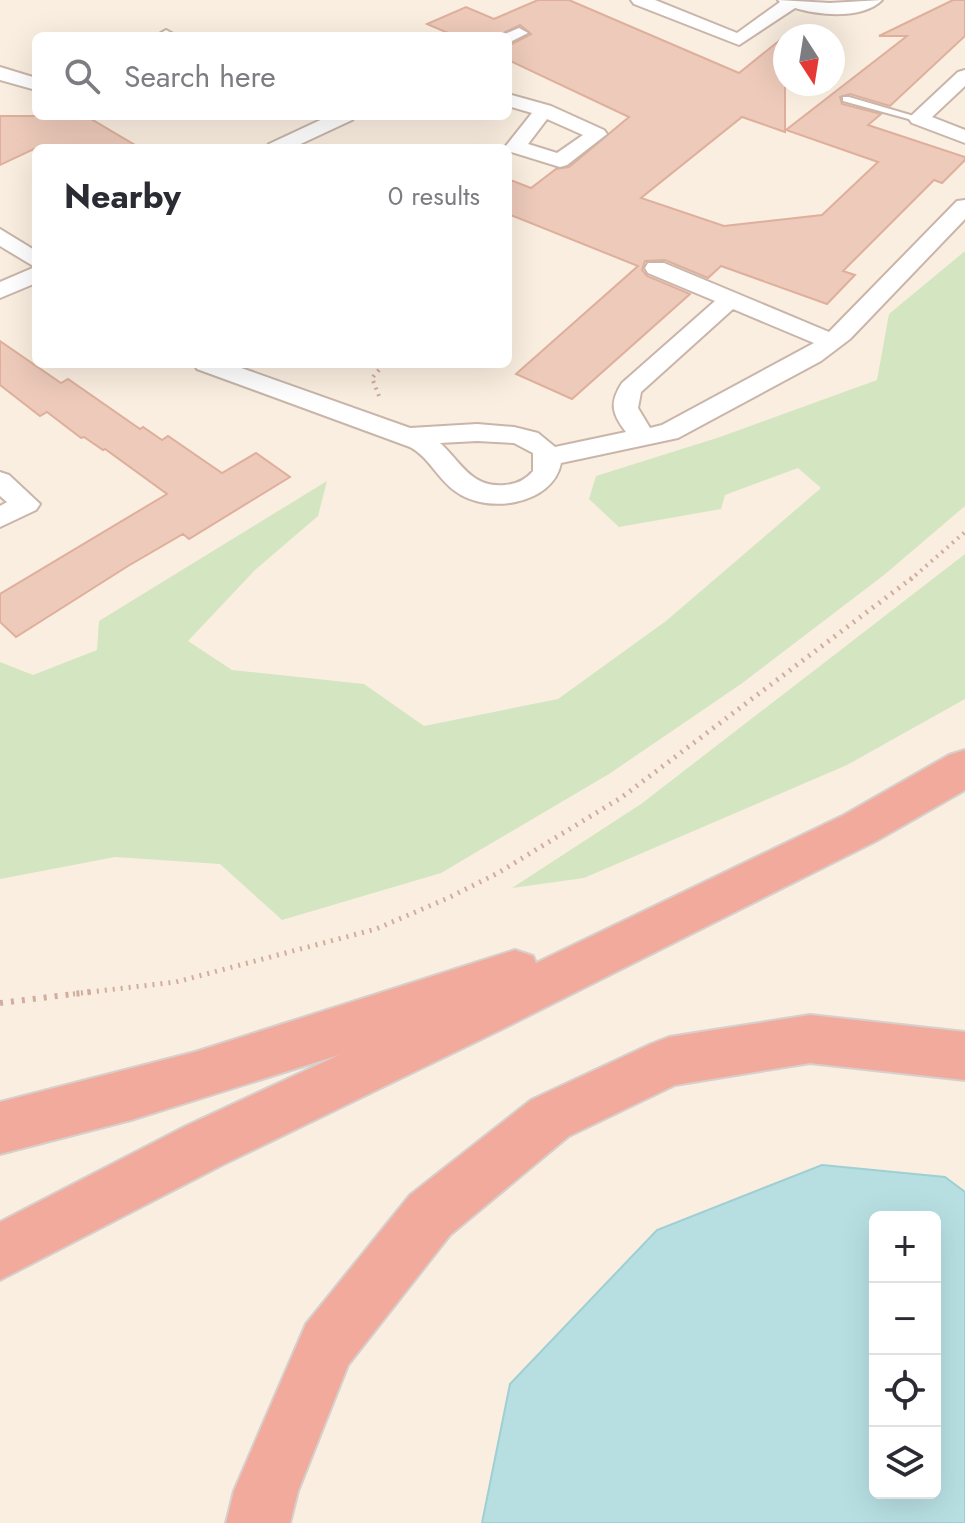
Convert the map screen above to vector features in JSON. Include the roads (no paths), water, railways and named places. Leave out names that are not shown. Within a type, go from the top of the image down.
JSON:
[{"type":"highway","points":[[0,1252],[205,1145],[482,1014],[860,828],[965,768]]},
{"type":"highway","points":[[0,1128],[85,1109],[292,1049],[573,952],[753,881]]},
{"type":"highway","points":[[258,1523],[266,1491],[327,1345],[430,1215],[550,1118],[669,1061],[716,1053],[810,1039],[965,1056]]},
{"type":"street","points":[[640,0],[739,40],[789,1],[816,9],[843,10],[873,0]]},
{"type":"street","points":[[0,73],[32,83]]},
{"type":"street","points":[[965,76],[919,119],[965,137]]},
{"type":"street","points":[[512,101],[544,110]]},
{"type":"street","points":[[285,144],[336,120]]},
{"type":"street","points":[[548,457],[669,432],[812,356],[831,342],[965,206]]},
{"type":"street","points":[[0,236],[32,258]]},
{"type":"street","points":[[656,268],[831,342]]},
{"type":"street","points":[[0,291],[32,276]]},
{"type":"street","points":[[645,438],[624,411],[624,399],[631,388],[730,300]]},
{"type":"street","points":[[217,368],[408,436],[428,446],[458,482],[476,492],[495,494],[525,490],[539,482],[547,472],[548,457],[540,446],[508,435],[408,436]]},
{"type":"street","points":[[0,481],[26,504],[0,518]]},
{"type":"lane","points":[[846,99],[919,119]]},
{"type":"water","points":[[822,1165],[945,1177],[965,1192],[965,1523],[482,1523],[510,1384],[657,1230]]}]
